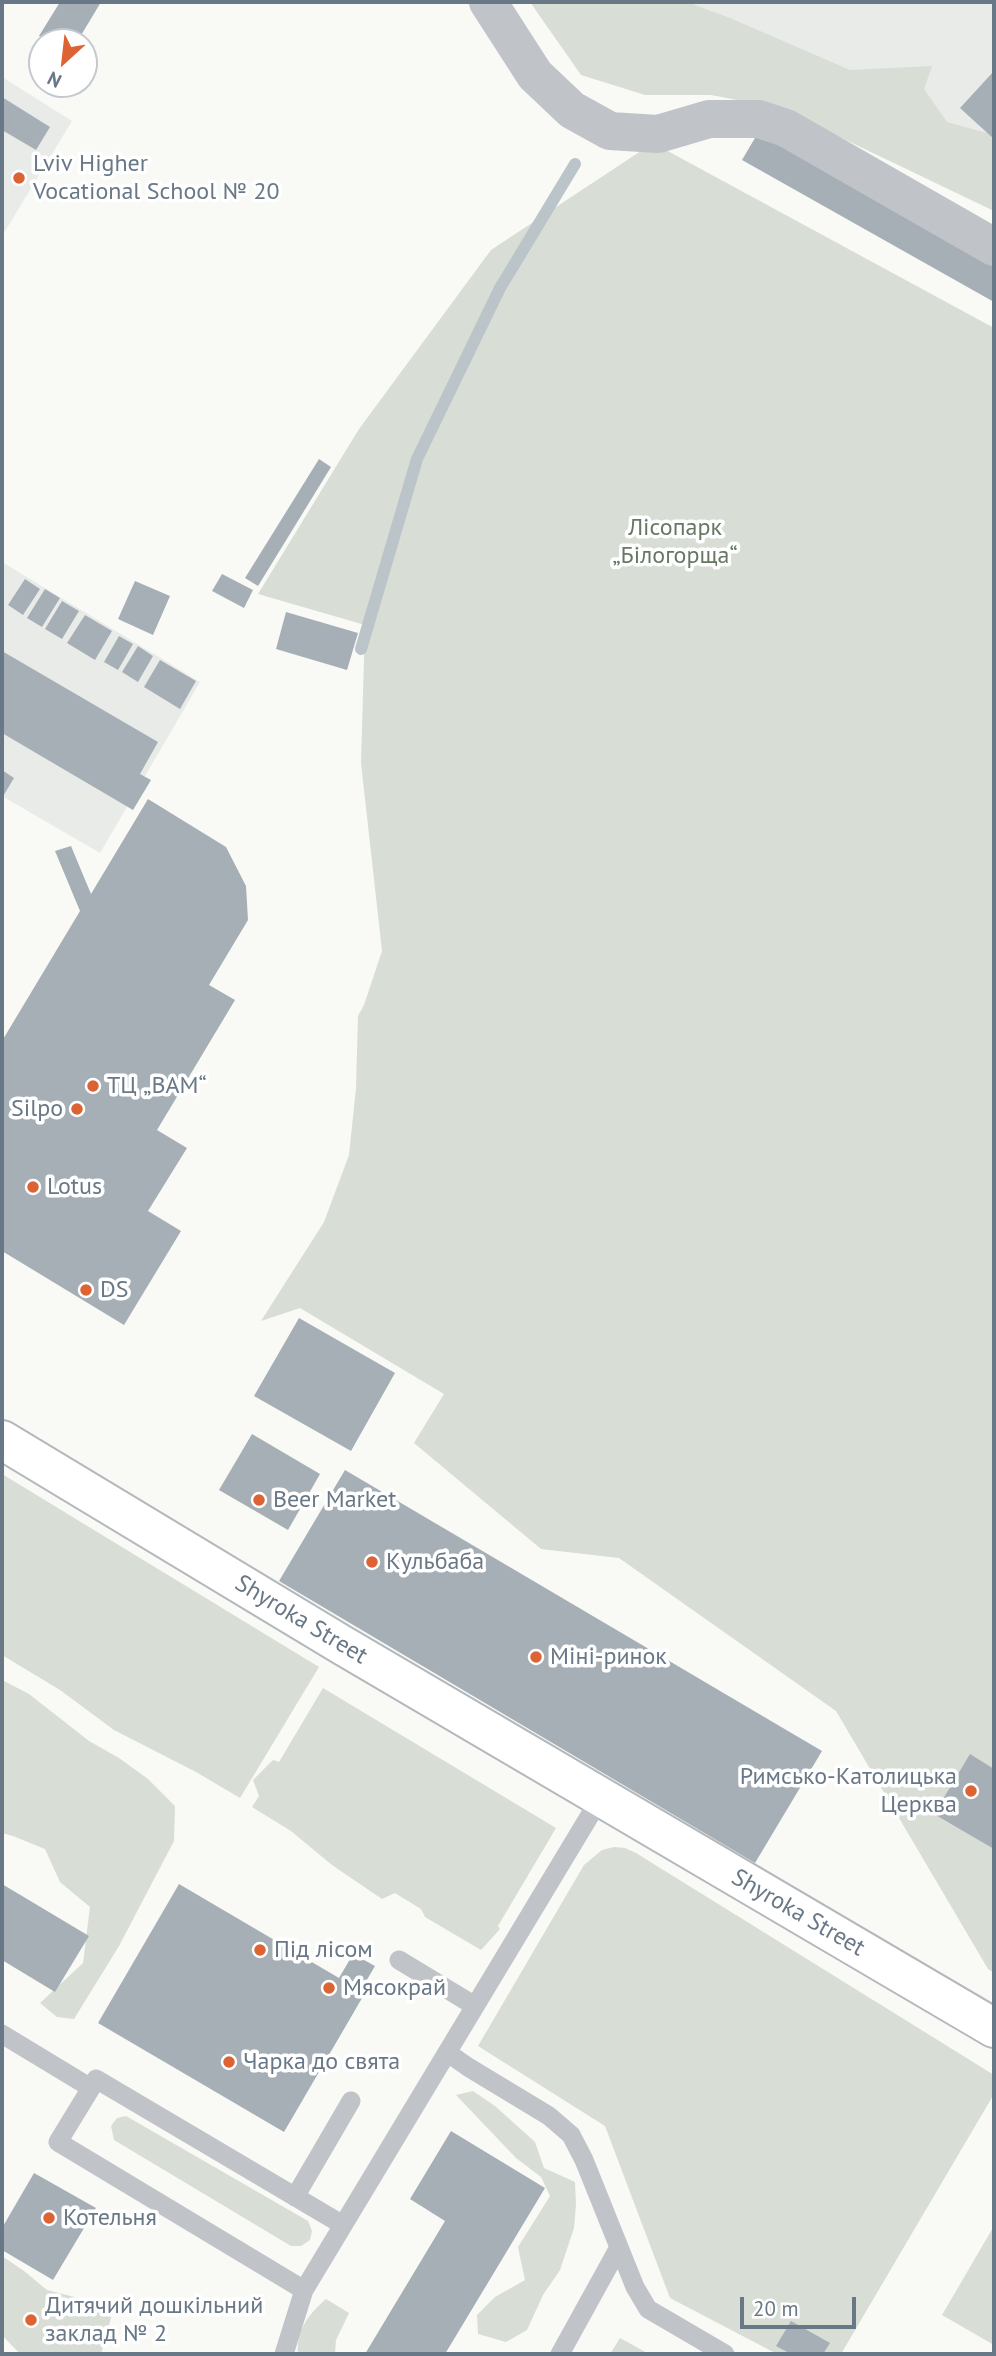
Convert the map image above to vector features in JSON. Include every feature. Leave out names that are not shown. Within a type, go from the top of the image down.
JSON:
[{"type":"street","points":[[488,2],[535,75],[572,110],[610,131],[658,134],[709,120],[759,119],[786,128],[994,247]]},
{"type":"street","name":"Shyroka Street","points":[[2,1440],[330,1638],[994,2028]]},
{"type":"lane","points":[[284,2354],[304,2290],[601,1797]]},
{"type":"lane","points":[[399,1960],[475,2006]]},
{"type":"lane","points":[[2,2034],[91,2088]]},
{"type":"lane","points":[[447,2053],[548,2116],[571,2135],[584,2160],[618,2249],[648,2309],[724,2354]]},
{"type":"lane","points":[[304,2290],[58,2142],[96,2079],[343,2225]]},
{"type":"lane","points":[[295,2197],[351,2101]]},
{"type":"lane","points":[[560,2354],[618,2249]]},
{"type":"shaded area","points":[[662,2],[994,2],[994,195]]},
{"type":"shaded area","name":"Lviv Higher Vocational School № 20","points":[[2,77],[28,93],[28,98],[35,98],[72,121],[2,236]]},
{"type":"shaded area","points":[[2,562],[200,682],[100,853],[2,796]]},
{"type":"green space","points":[[530,2],[687,2],[850,70],[932,66],[924,89],[947,122],[994,135],[994,211],[779,108],[711,95],[645,95],[581,75]]},
{"type":"green space","name":"Лісопарк „Білогорща“","points":[[653,143],[994,328],[994,1973],[988,1969],[836,1711],[619,1558],[541,1549],[414,1443],[444,1394],[300,1308],[261,1321],[324,1222],[349,1155],[356,1088],[358,1016],[382,951],[361,763],[365,625],[258,594],[359,429],[491,250]]},
{"type":"green space","points":[[2,1474],[319,1667],[240,1798],[114,1730],[60,1690],[2,1655]]},
{"type":"green space","points":[[2,1680],[29,1694],[89,1741],[148,1779],[175,1806],[174,1841],[119,1946],[74,2019],[57,2017],[40,2003],[83,1963],[90,1907],[60,1882],[45,1849],[2,1833]]},
{"type":"green space","points":[[323,1688],[556,1828],[498,1926],[500,1929],[481,1950],[425,1917],[421,1909],[395,1893],[382,1899],[332,1865],[291,1831],[252,1807],[259,1796],[253,1780],[273,1760],[279,1762]]},
{"type":"green space","points":[[614,1847],[636,1853],[994,2075],[994,2094],[841,2354],[777,2354],[670,2298],[605,2126],[478,2046],[584,1865],[602,1850]]},
{"type":"green space","points":[[473,2091],[495,2106],[535,2142],[544,2168],[575,2182],[574,2228],[560,2270],[543,2295],[527,2330],[506,2342],[478,2334],[477,2315],[495,2297],[525,2280],[518,2247],[550,2196],[541,2177],[516,2158],[456,2095]]},
{"type":"green space","points":[[126,2116],[308,2221],[312,2231],[310,2240],[301,2246],[291,2246],[114,2140],[111,2126],[117,2118]]},
{"type":"green space","points":[[994,2226],[994,2345],[942,2315]]},
{"type":"green space","points":[[2,2256],[47,2290],[114,2307],[101,2354],[20,2354],[2,2335]]},
{"type":"green space","points":[[326,2299],[349,2313],[336,2340],[335,2354],[298,2354],[301,2330]]},
{"type":"green space","points":[[620,2338],[649,2354],[610,2354]]},
{"type":"building","points":[[60,2],[101,2],[85,28],[44,28]]},
{"type":"building","points":[[994,71],[994,139],[960,108]]},
{"type":"building","points":[[2,97],[50,127],[36,150],[2,130]]},
{"type":"building","points":[[762,126],[994,259],[994,302],[742,160]]},
{"type":"building","points":[[319,459],[331,467],[258,586],[245,578]]},
{"type":"building","points":[[222,574],[253,590],[244,608],[212,591]]},
{"type":"building","points":[[25,579],[40,589],[23,615],[8,605]]},
{"type":"building","points":[[135,581],[170,596],[153,635],[118,619]]},
{"type":"building","points":[[45,589],[60,598],[42,627],[27,618]]},
{"type":"building","points":[[62,601],[79,611],[62,639],[45,629]]},
{"type":"building","points":[[286,612],[358,633],[347,670],[276,649]]},
{"type":"building","points":[[85,615],[112,631],[95,660],[67,643]]},
{"type":"building","points":[[119,636],[133,644],[118,670],[104,662]]},
{"type":"building","points":[[138,646],[153,656],[138,682],[122,672]]},
{"type":"building","points":[[2,651],[158,742],[140,774],[151,780],[133,810],[2,733]]},
{"type":"building","points":[[160,660],[196,681],[180,709],[144,687]]},
{"type":"building","points":[[2,770],[14,778],[2,798]]},
{"type":"building","name":"ТЦ „ВАМ“","points":[[148,799],[226,847],[246,886],[248,920],[209,985],[235,1000],[157,1130],[187,1148],[148,1211],[181,1231],[124,1325],[2,1251],[2,1041],[80,911],[55,851],[71,846],[91,894]]},
{"type":"building","points":[[299,1318],[395,1373],[351,1451],[254,1396]]},
{"type":"building","points":[[252,1434],[320,1474],[288,1530],[219,1490]]},
{"type":"building","name":"Міні-ринок","points":[[345,1470],[822,1751],[755,1863],[279,1581]]},
{"type":"building","name":"Римсько-Католицька Церква","points":[[970,1754],[994,1769],[994,1849],[934,1814]]},
{"type":"building","points":[[2,1884],[89,1936],[55,1992],[2,1960]]},
{"type":"building","points":[[179,1884],[339,1978],[353,1954],[375,1966],[361,1990],[365,1993],[284,2132],[98,2023]]},
{"type":"building","points":[[451,2131],[545,2188],[445,2354],[365,2354],[445,2221],[410,2199]]},
{"type":"building","name":"Котельня","points":[[34,2173],[96,2208],[53,2280],[2,2250],[2,2228]]},
{"type":"building","points":[[791,2321],[830,2343],[823,2354],[791,2354],[776,2346]]},
{"type":"waterway","points":[[361,649],[417,459],[500,288],[575,164]]},
{"type":"place","name":"Lviv Higher Vocational School № 20","points":[[19,178]]},
{"type":"place","name":"ТЦ „ВАМ“","points":[[93,1086]]},
{"type":"place","name":"Silpo","points":[[77,1109]]},
{"type":"place","name":"Lotus","points":[[33,1187]]},
{"type":"place","name":"DS","points":[[86,1290]]},
{"type":"place","name":"Beer Market","points":[[259,1500]]},
{"type":"place","name":"Кульбаба","points":[[372,1562]]},
{"type":"place","name":"Міні-ринок","points":[[536,1657]]},
{"type":"place","name":"Римсько-Католицька Церква","points":[[971,1791]]},
{"type":"place","name":"Під лісом","points":[[260,1950]]},
{"type":"place","name":"Мясокрай","points":[[329,1988]]},
{"type":"place","name":"Чарка до свята","points":[[229,2062]]},
{"type":"place","name":"Котельня","points":[[49,2218]]},
{"type":"place","name":"Дитячий дошкільний заклад № 2","points":[[31,2320]]}]
